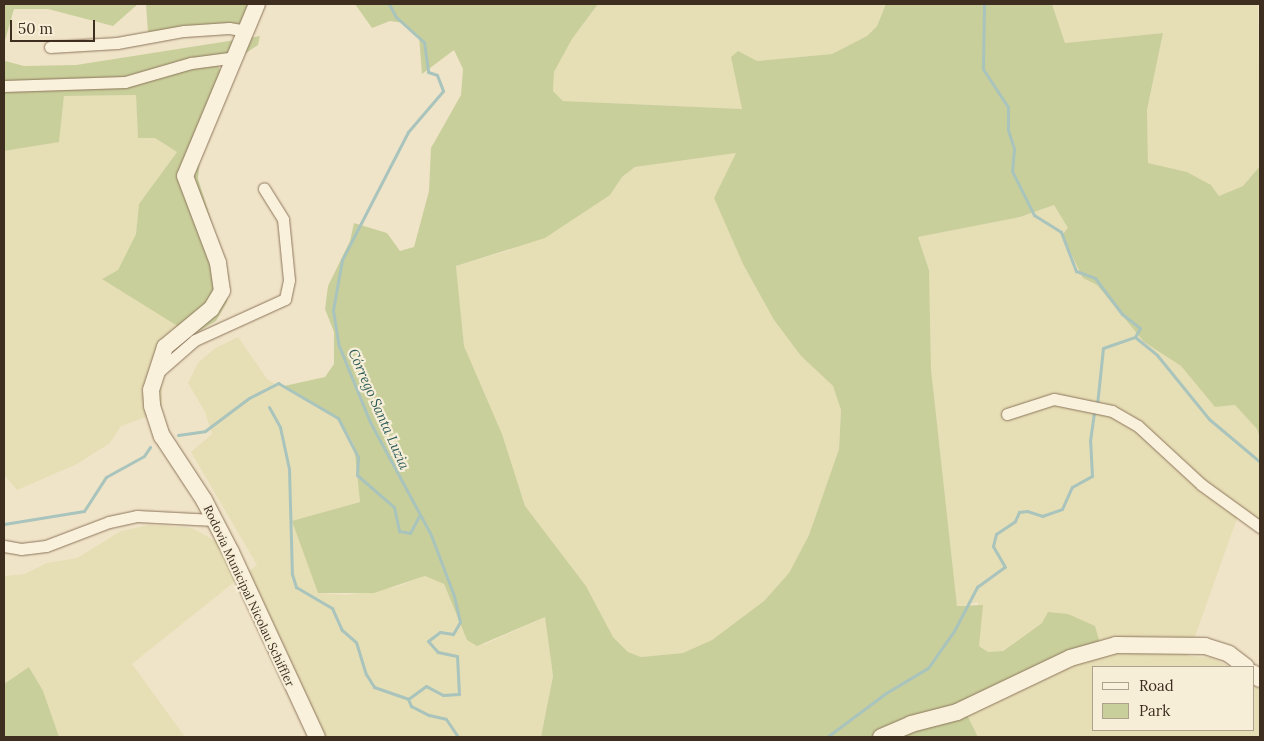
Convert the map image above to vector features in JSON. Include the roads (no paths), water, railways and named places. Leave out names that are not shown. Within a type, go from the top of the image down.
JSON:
[{"type":"street","name":"Rodovia Municipal Nicolau Schiffler","points":[[256,4],[237,57],[185,176],[218,263],[222,291],[211,309],[165,347],[151,390],[156,422],[214,520],[317,737]]},
{"type":"street","points":[[50,47],[117,43],[184,31],[230,28],[247,31]]},
{"type":"street","points":[[4,86],[125,82],[190,63],[237,57]]},
{"type":"street","points":[[154,376],[196,340],[285,300],[289,280],[283,219],[264,189]]},
{"type":"street","points":[[1007,414],[1054,399],[1096,406],[1134,423],[1202,485],[1260,526]]},
{"type":"street","points":[[4,546],[21,549],[46,546],[109,522],[137,516],[214,520]]},
{"type":"street","points":[[881,737],[911,724],[957,712],[1070,658],[1116,645],[1205,646],[1229,654],[1245,666]]},
{"type":"waterway","name":"Córrego Santa Luzia","points":[[389,4],[396,17],[424,42],[428,72],[437,75],[443,91],[408,132],[342,260],[333,310],[339,346],[370,422],[431,535],[454,596],[460,622],[453,634],[440,632],[428,641],[438,652],[457,656],[459,694],[443,695],[426,686],[408,699]]},
{"type":"waterway","points":[[984,4],[983,69],[1008,107],[1008,130],[1014,149],[1012,171],[1034,215],[1061,232],[1076,271],[1095,278],[1122,314],[1140,328],[1135,337]]},
{"type":"waterway","name":"Córrego Santa Luzia","points":[[1135,337],[1157,355],[1209,419],[1260,462]]},
{"type":"waterway","name":"Córrego Santa Luzia","points":[[1097,405],[1103,348],[1135,337]]},
{"type":"waterway","points":[[178,435],[205,431],[249,398],[278,383],[338,418],[358,457],[357,475],[394,507],[399,531],[410,533],[419,516]]},
{"type":"waterway","points":[[269,407],[280,427],[289,469],[292,574],[296,587],[332,608],[342,630],[356,642],[366,674],[374,687],[408,699]]},
{"type":"waterway","name":"Córrego Santa Luzia","points":[[827,737],[886,693],[928,668],[954,631],[977,587],[1005,567],[993,546],[996,534],[1015,521],[1019,512],[1027,511],[1042,516],[1062,509],[1072,487],[1092,476],[1090,441],[1094,411]]},
{"type":"waterway","points":[[4,524],[84,511],[106,477],[144,456],[150,447]]},
{"type":"waterway","name":"Córrego Santa Luzia","points":[[408,699],[411,706],[429,715],[446,719],[458,737]]}]
